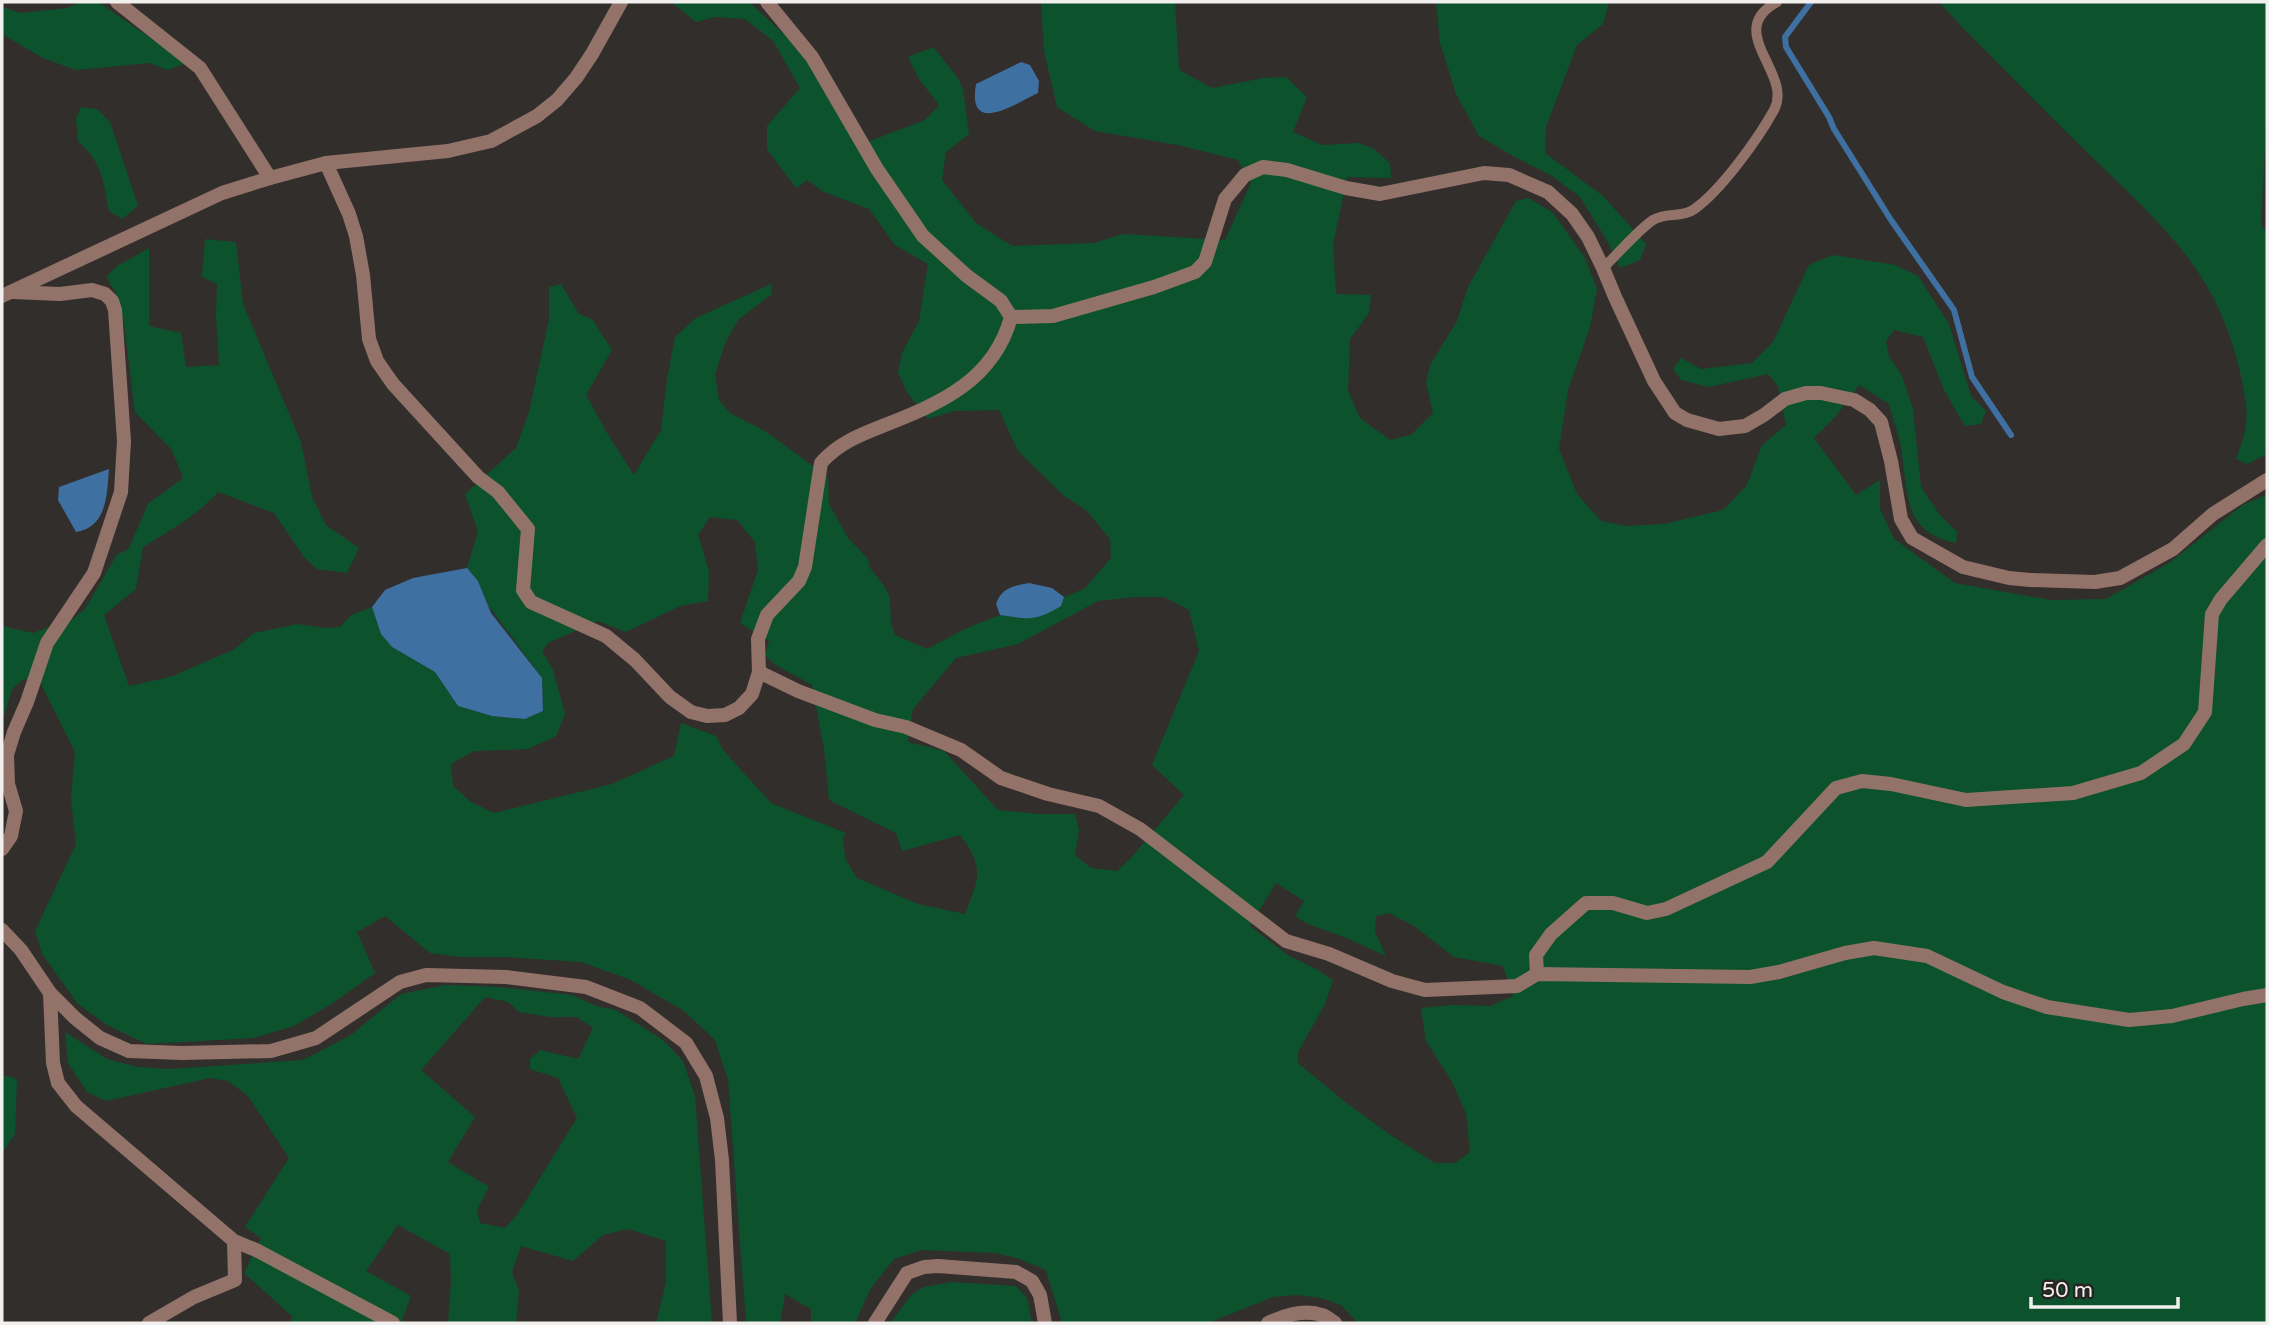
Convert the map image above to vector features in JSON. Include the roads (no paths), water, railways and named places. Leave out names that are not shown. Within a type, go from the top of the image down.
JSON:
[{"type":"street","points":[[117,2],[200,68],[270,178]]},
{"type":"street","points":[[7,294],[222,194],[270,178],[326,163],[469,148],[491,141],[537,116],[557,100],[592,54],[621,2]]},
{"type":"street","points":[[326,163],[356,236],[369,339],[377,361],[393,384],[478,477],[498,492],[528,529],[523,590],[531,602],[606,636],[635,660],[670,697],[691,712],[707,716],[725,715],[739,708],[752,694],[760,672],[758,639],[767,615],[799,581],[805,567],[821,463],[830,453],[857,435],[921,410],[958,391],[982,370],[1005,337],[1011,317],[1001,301],[967,276],[923,236],[877,169],[812,57],[767,2]]},
{"type":"street","points":[[1011,317],[1053,316],[1154,287],[1195,272],[1205,262],[1225,199],[1245,175],[1264,167],[1287,170],[1346,188],[1380,194],[1484,173],[1509,175],[1549,192],[1572,214],[1603,268],[1654,381],[1675,413],[1687,420],[1719,429],[1745,426],[1785,399],[1806,393],[1821,393],[1854,400],[1870,410],[1881,422],[1901,519],[1912,538],[1963,566],[2009,578],[2030,580],[2095,582],[2120,578],[2173,549],[2213,514],[2267,480]]},
{"type":"street","points":[[2,849],[11,836],[16,811],[8,784],[6,755],[47,643],[94,573],[121,492],[124,441],[115,310],[112,302],[105,294],[92,290],[60,294],[7,294]]},
{"type":"street","points":[[1536,974],[1536,955],[1551,934],[1586,903],[1614,902],[1647,913],[1666,909],[1767,862],[1836,788],[1862,781],[1891,784],[1966,800],[2074,793],[2141,773],[2184,744],[2205,712],[2212,614],[2221,599],[2267,545]]},
{"type":"street","points":[[760,672],[798,691],[874,720],[906,727],[961,750],[1001,779],[1048,794],[1100,806],[1140,830],[1286,941],[1329,954],[1392,981],[1425,990],[1517,986],[1536,974],[1750,976],[1779,972],[1845,953],[1874,948],[1927,956],[2003,992],[2047,1007],[2129,1020],[2172,1016],[2267,995]]},
{"type":"street","points":[[2,930],[21,950],[50,993],[100,1038],[129,1051],[271,1051],[316,1038],[400,982],[426,975],[506,976],[586,987],[639,1009],[686,1044],[706,1076],[717,1118],[722,1160],[730,1323]]},
{"type":"street","points":[[50,993],[53,1063],[58,1083],[76,1105],[234,1241],[393,1323]]},
{"type":"street","points":[[149,1323],[194,1297],[235,1280],[234,1241]]},
{"type":"street","points":[[874,1323],[907,1273],[924,1267],[938,1266],[1016,1272],[1032,1281],[1040,1295],[1045,1323]]},
{"type":"street","points":[[1268,1323],[1285,1315],[1304,1312],[1330,1318],[1335,1323]]},
{"type":"lane","points":[[1603,268],[1652,221],[1664,215],[1674,217],[1690,212],[1706,200],[1761,133],[1776,106],[1778,86],[1758,43],[1757,27],[1764,9],[1777,2]]},
{"type":"water","points":[[1021,62],[1030,65],[1039,81],[1038,93],[994,112],[985,113],[978,109],[975,100],[976,84]]},
{"type":"water","points":[[109,469],[106,499],[100,517],[86,529],[76,532],[58,500],[59,487]]},
{"type":"water","points":[[467,568],[478,581],[491,613],[542,678],[543,711],[525,719],[492,716],[458,706],[435,672],[392,647],[381,634],[372,607],[385,590],[413,578]]},
{"type":"water","points":[[1029,583],[1052,588],[1064,597],[1061,606],[1032,618],[1000,615],[996,604],[1001,594],[1013,586]]},
{"type":"waterway","points":[[1811,2],[1785,37],[1786,47],[1891,220],[1954,310],[1972,377],[2011,435]]}]
